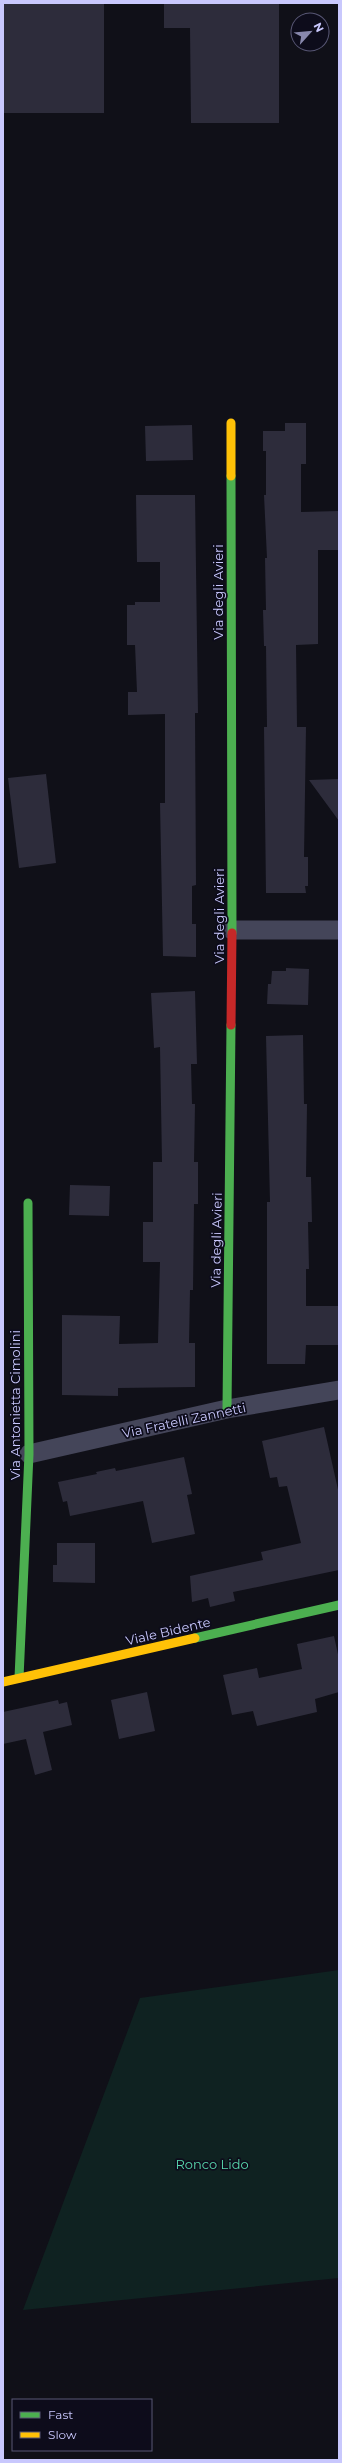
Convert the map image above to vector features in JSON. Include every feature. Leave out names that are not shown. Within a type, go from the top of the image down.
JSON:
[{"type":"street","name":"Via degli Avieri","points":[[227,1409],[232,930],[231,423]]},
{"type":"street","points":[[232,930],[339,930]]},
{"type":"street","name":"Via Antonietta Cimolini","points":[[19,1678],[29,1454],[28,1203]]},
{"type":"street","name":"Via Fratelli Zannetti","points":[[29,1454],[227,1409],[339,1390]]},
{"type":"street","name":"Viale Bidente","points":[[3,1682],[339,1605]]},
{"type":"green space","name":"Ronco Lido","points":[[339,1970],[339,2278],[23,2310],[140,1998]]},
{"type":"building","points":[[3,3],[104,3],[104,113],[3,113]]},
{"type":"building","points":[[164,3],[279,3],[279,123],[191,123],[190,28],[164,28]]},
{"type":"building","points":[[285,423],[306,423],[306,464],[301,464],[301,512],[339,511],[339,550],[318,550],[318,644],[296,645],[297,727],[306,727],[304,857],[308,857],[308,886],[305,886],[306,893],[266,893],[264,727],[267,727],[266,646],[264,646],[263,610],[266,610],[265,558],[267,558],[264,495],[266,495],[266,451],[263,451],[263,431],[285,431]]},
{"type":"building","points":[[192,425],[193,460],[146,461],[145,426]]},
{"type":"building","points":[[136,495],[195,495],[198,713],[195,713],[196,885],[192,886],[192,924],[196,924],[196,957],[163,956],[160,803],[165,803],[165,714],[128,715],[128,692],[137,692],[135,645],[127,645],[127,605],[135,605],[135,602],[160,602],[160,562],[137,562]]},
{"type":"building","points":[[46,774],[56,863],[19,868],[8,778]]},
{"type":"building","points":[[339,779],[339,821],[309,780]]},
{"type":"building","points":[[286,968],[309,969],[308,1005],[267,1004],[268,984],[271,984],[272,971],[286,971]]},
{"type":"building","points":[[195,991],[197,1064],[191,1064],[192,1104],[195,1104],[194,1162],[198,1162],[198,1204],[194,1204],[193,1290],[190,1290],[189,1343],[195,1343],[195,1387],[118,1388],[118,1396],[62,1395],[62,1315],[120,1316],[119,1344],[158,1343],[160,1262],[143,1262],[143,1222],[153,1222],[153,1162],[162,1162],[160,1047],[154,1048],[151,993]]},
{"type":"building","points":[[303,1035],[304,1104],[307,1104],[306,1177],[311,1177],[312,1222],[308,1222],[309,1269],[306,1269],[306,1306],[339,1306],[339,1345],[306,1345],[305,1364],[267,1364],[267,1202],[270,1202],[266,1036]]},
{"type":"building","points":[[70,1185],[110,1186],[109,1216],[69,1215]]},
{"type":"building","points":[[324,1427],[339,1494],[339,1570],[233,1592],[235,1601],[210,1607],[208,1598],[192,1602],[190,1576],[263,1560],[261,1552],[301,1543],[287,1486],[279,1487],[277,1477],[270,1478],[262,1441]]},
{"type":"building","points":[[184,1457],[192,1494],[187,1495],[195,1534],[152,1543],[143,1501],[70,1516],[67,1501],[63,1502],[58,1482],[97,1474],[96,1472],[115,1468],[116,1471]]},
{"type":"building","points":[[57,1543],[95,1543],[95,1583],[53,1582],[53,1565],[57,1565]]},
{"type":"building","points":[[334,1636],[339,1659],[339,1692],[315,1699],[317,1712],[257,1726],[253,1711],[232,1715],[223,1675],[257,1668],[259,1678],[302,1669],[297,1644]]},
{"type":"building","points":[[147,1692],[155,1731],[119,1739],[111,1700]]},
{"type":"building","points":[[58,1700],[59,1704],[67,1702],[72,1725],[43,1732],[52,1770],[35,1775],[26,1739],[3,1744],[3,1712]]},
{"type":"traffic: fast","points":[[231,476],[232,933]]},
{"type":"traffic: fast","points":[[227,1409],[231,1025]]},
{"type":"traffic: fast","points":[[19,1678],[29,1454],[28,1203]]},
{"type":"traffic: fast","points":[[195,1638],[339,1605]]},
{"type":"traffic: slow","points":[[231,423],[231,476]]},
{"type":"traffic: slow","points":[[3,1682],[195,1638]]},
{"type":"traffic: jam","points":[[231,1025],[232,933]]}]
